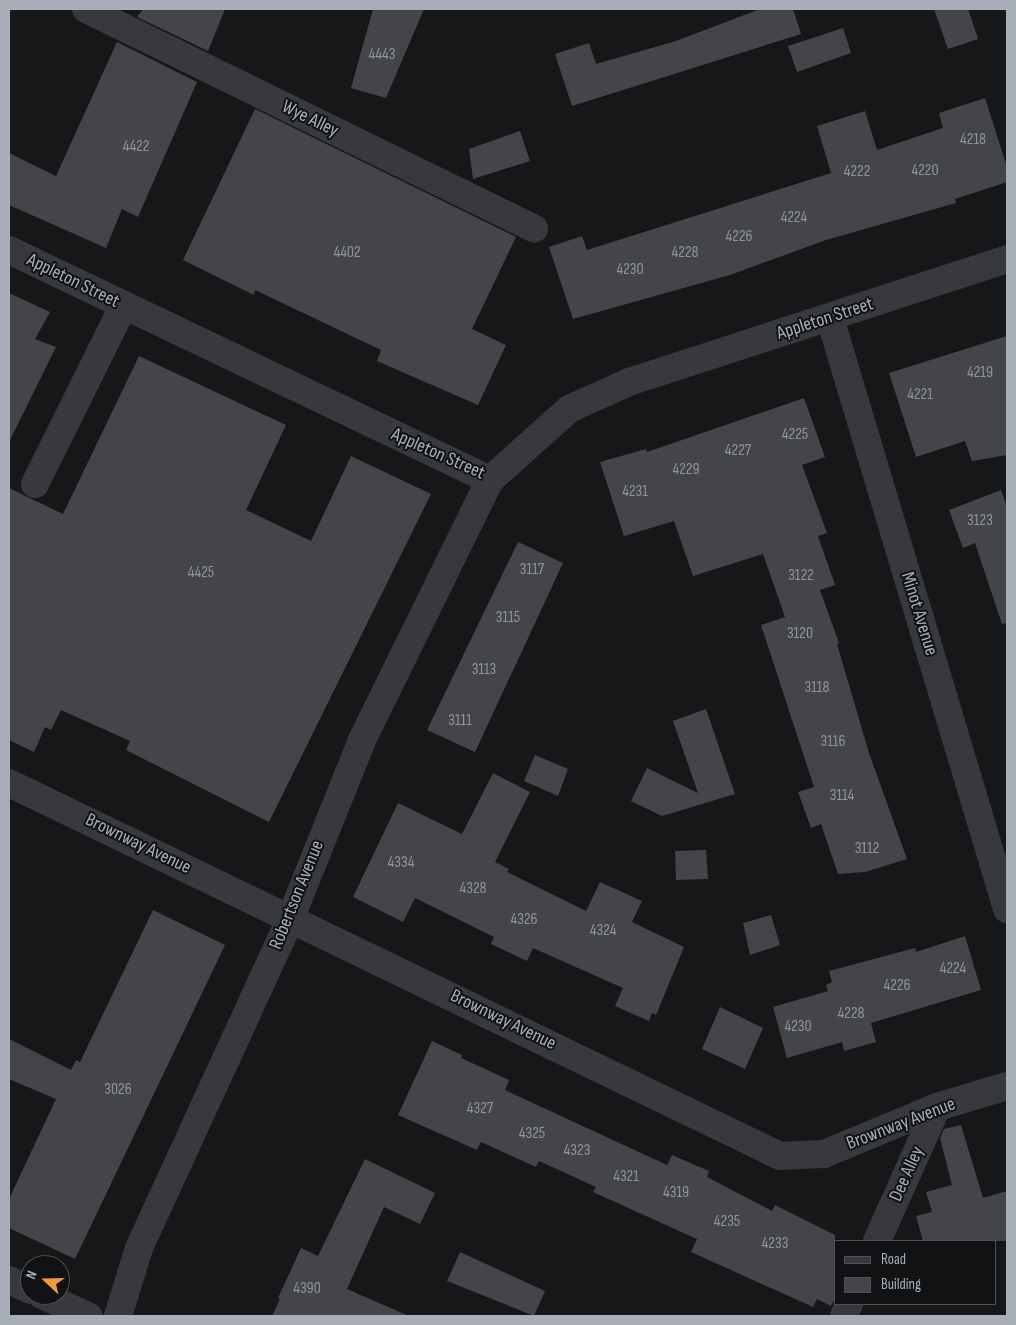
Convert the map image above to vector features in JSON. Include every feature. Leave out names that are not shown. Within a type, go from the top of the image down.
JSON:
[{"type":"street","name":"Wye Alley","points":[[86,9],[534,228]]},
{"type":"street","name":"Appleton Street","points":[[9,250],[490,480],[569,409],[630,382],[1007,259]]},
{"type":"street","points":[[35,484],[124,305]]},
{"type":"street","name":"Minot Avenue","points":[[830,318],[1007,909]]},
{"type":"street","name":"Robertson Avenue","points":[[118,1316],[139,1248],[290,917],[362,740],[490,480]]},
{"type":"street","name":"Brownway Avenue","points":[[9,783],[290,917],[780,1156],[824,1154],[937,1107],[1007,1086]]},
{"type":"street","name":"Dee Alley","points":[[877,1240],[937,1107]]},
{"type":"street","points":[[64,1305],[88,1316]]},
{"type":"building","points":[[143,9],[225,9],[208,51],[137,17]]},
{"type":"building","points":[[373,9],[424,9],[386,98],[351,88]]},
{"type":"building","points":[[760,9],[793,9],[801,34],[572,106],[555,54],[589,43],[596,64],[676,41]]},
{"type":"building","points":[[934,9],[968,9],[978,39],[948,49]]},
{"type":"building","points":[[843,28],[851,53],[797,72],[788,46]]},
{"type":"building","points":[[117,42],[197,82],[138,217],[122,209],[106,248],[9,205],[9,153],[56,176]]},
{"type":"building","points":[[985,98],[1007,167],[1007,182],[955,199],[956,203],[826,240],[730,275],[573,319],[549,247],[582,236],[587,250],[831,173],[817,126],[865,111],[877,150],[943,128],[939,113]]},
{"type":"building","points":[[255,109],[516,237],[472,329],[506,345],[478,405],[377,361],[381,350],[255,290],[254,295],[183,260]]},
{"type":"building","points":[[520,131],[530,161],[473,179],[469,149]]},
{"type":"building","points":[[9,293],[50,312],[35,339],[56,347],[9,442]]},
{"type":"building","points":[[1007,336],[1007,455],[972,461],[965,441],[916,457],[889,373]]},
{"type":"building","points":[[139,356],[286,425],[246,510],[311,541],[351,456],[431,494],[269,822],[126,750],[130,741],[61,710],[51,730],[45,727],[34,752],[9,740],[9,488],[63,514]]},
{"type":"building","points":[[804,398],[825,457],[802,465],[827,533],[818,536],[835,585],[820,590],[839,643],[837,644],[869,753],[907,859],[865,872],[838,874],[821,824],[811,828],[798,792],[814,787],[761,625],[785,617],[763,554],[693,576],[674,521],[624,536],[600,462],[646,449],[647,452]]},
{"type":"building","points":[[1001,490],[1007,507],[1007,623],[1002,624],[975,543],[963,548],[949,510]]},
{"type":"building","points":[[518,542],[563,563],[475,752],[427,730]]},
{"type":"building","points":[[706,709],[735,794],[662,816],[631,801],[647,768],[698,793],[673,721]]},
{"type":"building","points":[[535,755],[568,769],[558,796],[524,781]]},
{"type":"building","points":[[493,773],[530,792],[495,862],[509,869],[507,872],[586,911],[600,882],[642,901],[632,922],[684,947],[656,1015],[652,1013],[649,1021],[615,1006],[623,988],[533,948],[527,961],[491,944],[494,937],[415,898],[403,922],[353,897],[398,803],[462,834]]},
{"type":"building","points":[[706,850],[708,879],[676,880],[675,851]]},
{"type":"building","points":[[153,910],[225,945],[75,1259],[9,1228],[9,1199],[56,1099],[9,1079],[9,1039],[71,1070],[76,1060],[80,1062]]},
{"type":"building","points":[[771,915],[780,945],[750,955],[743,923]]},
{"type":"building","points":[[965,936],[981,990],[871,1023],[876,1042],[844,1051],[842,1042],[787,1058],[773,1007],[828,991],[826,985],[832,982],[829,971],[915,948],[916,952]]},
{"type":"building","points":[[720,1007],[763,1028],[745,1069],[702,1049]]},
{"type":"building","points":[[432,1041],[462,1055],[461,1058],[509,1080],[505,1090],[667,1165],[672,1155],[709,1171],[707,1177],[772,1211],[775,1205],[835,1235],[834,1300],[831,1306],[817,1299],[813,1307],[691,1252],[697,1239],[593,1192],[596,1187],[539,1161],[536,1167],[481,1142],[477,1150],[398,1115]]},
{"type":"building","points":[[961,1125],[983,1198],[1007,1191],[1007,1241],[923,1240],[916,1216],[932,1212],[926,1192],[952,1185],[940,1138],[944,1129]]},
{"type":"building","points":[[365,1159],[435,1193],[420,1224],[384,1207],[347,1289],[409,1316],[272,1316],[280,1299],[278,1298],[301,1248],[318,1256]]},
{"type":"building","points":[[460,1252],[545,1291],[534,1316],[447,1281]]}]
